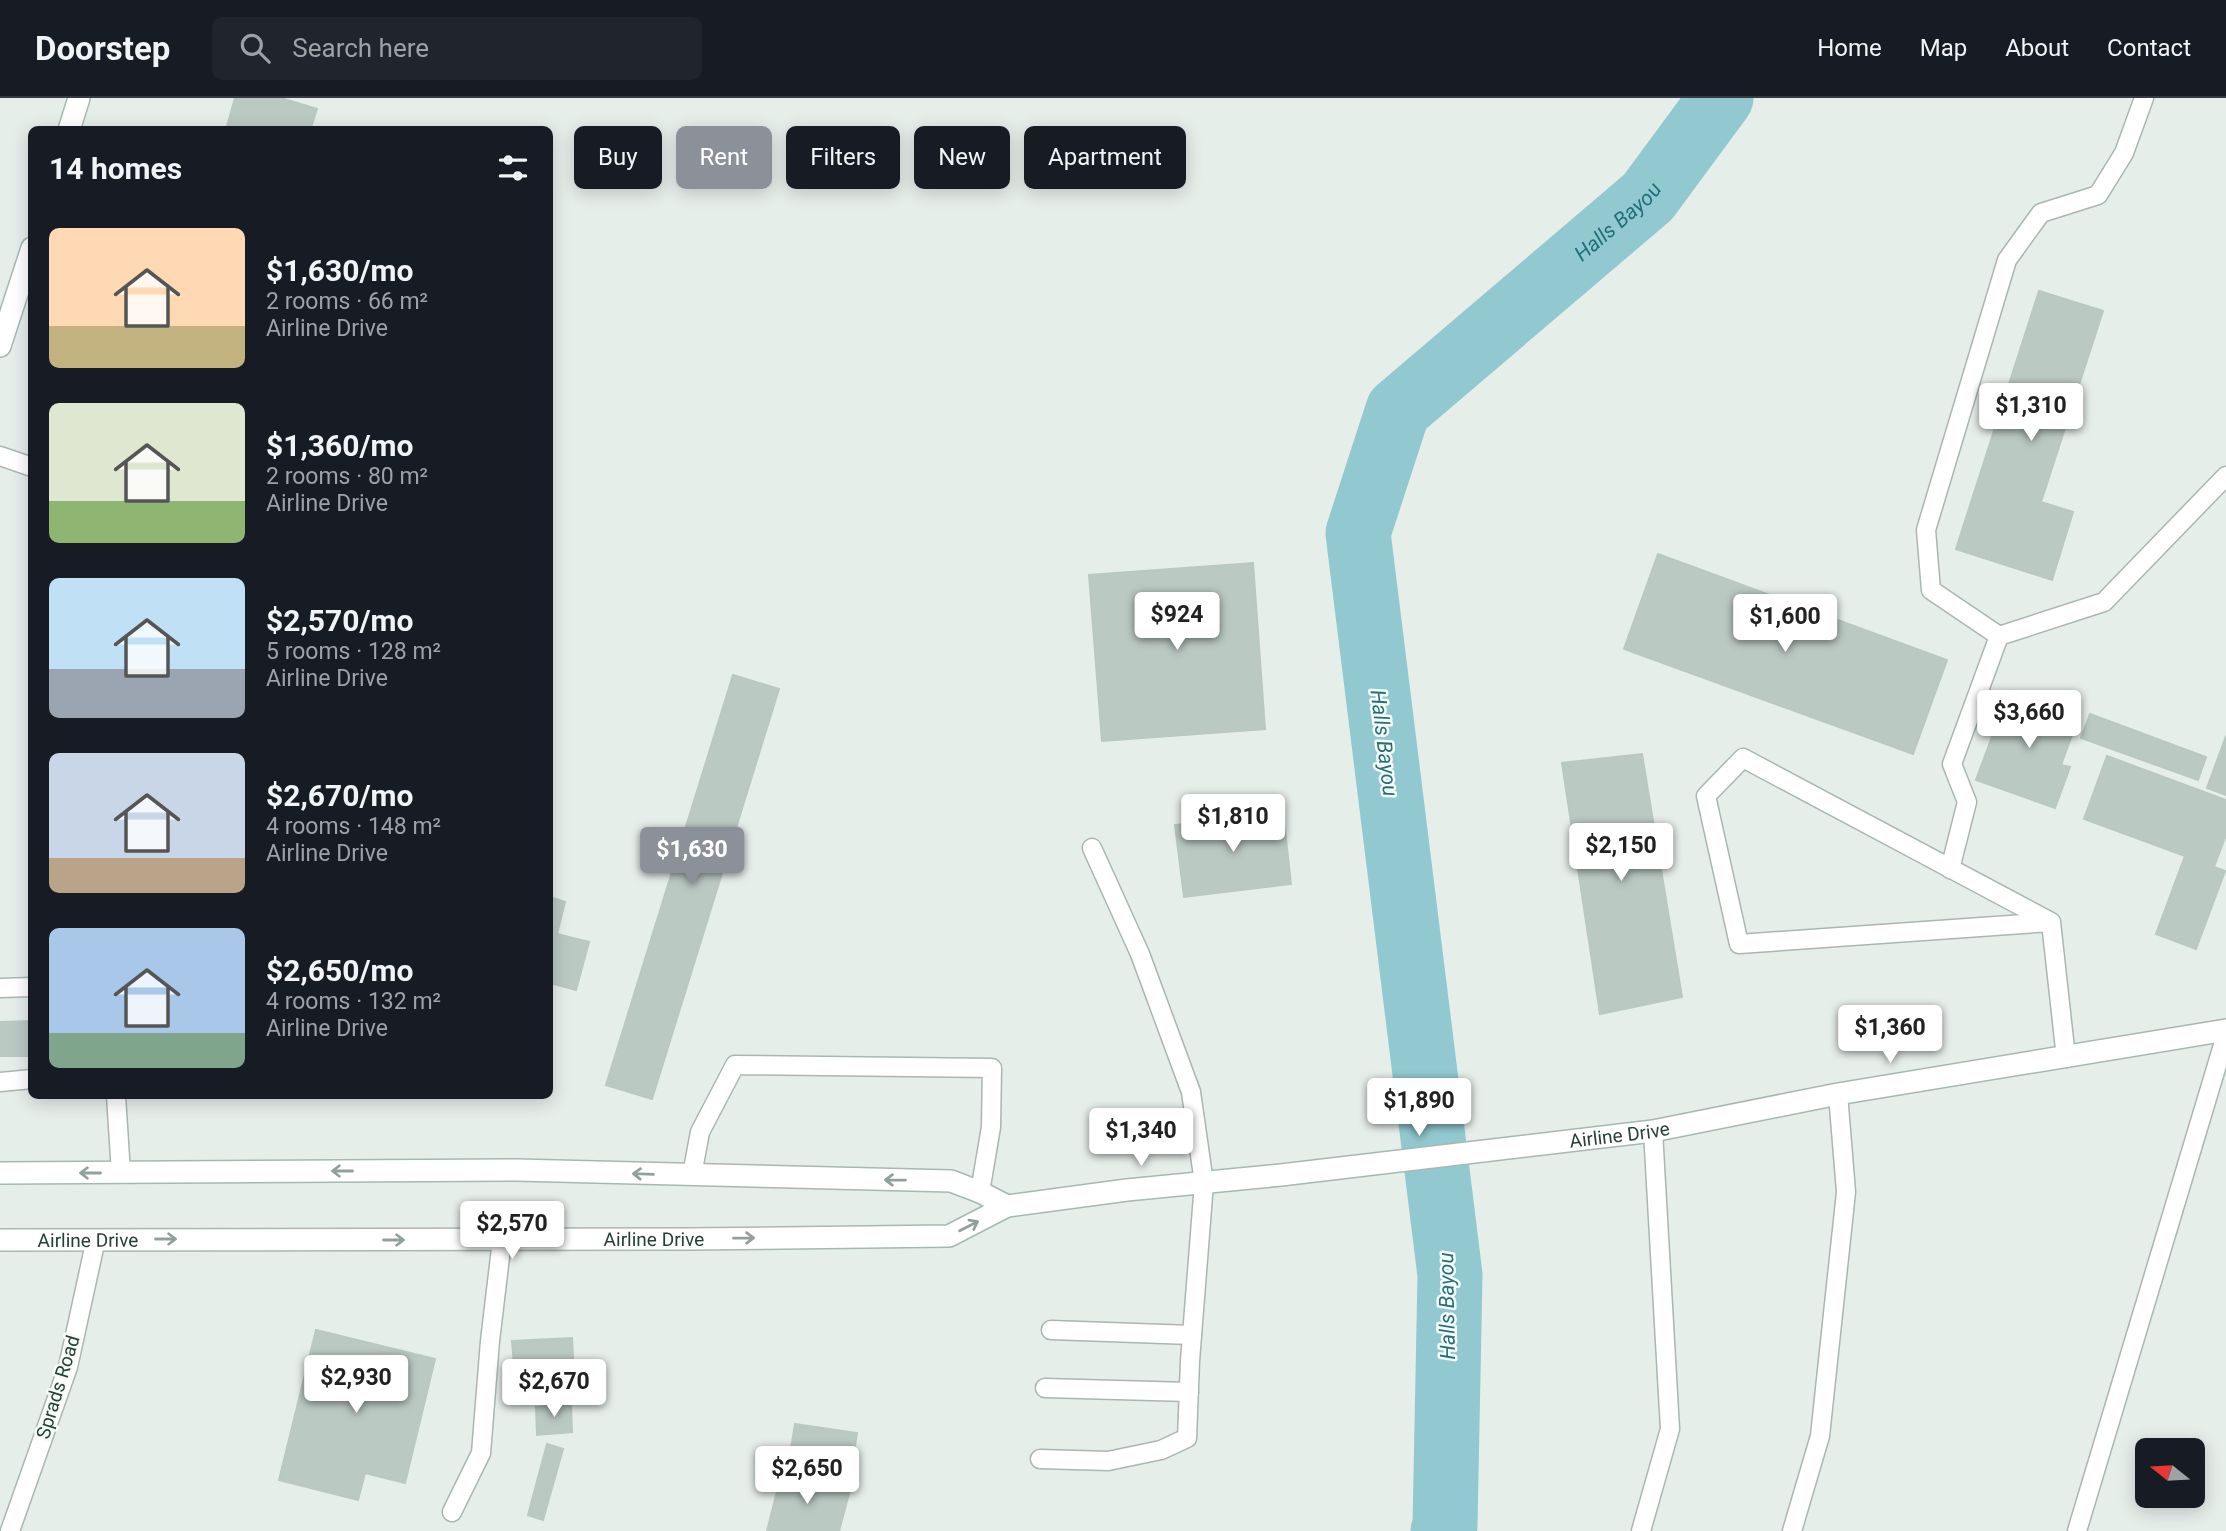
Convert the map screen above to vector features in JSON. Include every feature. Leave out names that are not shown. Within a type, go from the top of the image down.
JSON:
[{"type":"main road","points":[[70,126],[79,98]]},
{"type":"main road","points":[[0,346],[28,259]]},
{"type":"main road","name":"Airline Drive","points":[[0,1240],[502,1240],[949,1236],[1006,1206],[1653,1131],[1838,1094],[2226,1033]]},
{"type":"main road","points":[[0,1173],[517,1170],[951,1181],[1006,1206]]},
{"type":"lane","points":[[1999,636],[1931,590],[1926,530],[2007,260],[2041,212],[2098,195],[2124,153],[2144,98]]},
{"type":"lane","points":[[0,456],[28,466]]},
{"type":"lane","points":[[1999,636],[2104,602],[2226,476]]},
{"type":"lane","points":[[1950,869],[1966,802],[1952,764],[1999,636]]},
{"type":"lane","points":[[1743,758],[2051,922],[1739,944],[1706,796],[1743,758]]},
{"type":"lane","points":[[1040,1459],[1108,1461],[1161,1450],[1187,1438],[1204,1183],[1191,1092],[1140,954],[1091,848]]},
{"type":"lane","points":[[2051,922],[2066,1058]]},
{"type":"lane","points":[[0,988],[28,987]]},
{"type":"lane","points":[[2077,1531],[2226,1033]]},
{"type":"lane","points":[[692,1175],[700,1132],[734,1065],[992,1068],[991,1127],[980,1192]]},
{"type":"lane","points":[[0,1082],[28,1079]]},
{"type":"lane","points":[[1792,1531],[1820,1436],[1845,1205],[1838,1094]]},
{"type":"lane","points":[[116,1099],[121,1173]]},
{"type":"lane","points":[[1641,1531],[1670,1429],[1653,1131]]},
{"type":"lane","name":"Sprads Road","points":[[8,1522],[68,1367],[96,1239]]},
{"type":"lane","points":[[452,1512],[481,1453],[502,1240]]},
{"type":"lane","points":[[1051,1329],[1192,1335]]},
{"type":"lane","points":[[1045,1388],[1189,1392]]},
{"type":"building","points":[[235,98],[281,98],[317,109],[311,126],[227,126]]},
{"type":"building","points":[[2039,291],[2103,311],[2041,502],[2073,512],[2052,580],[1956,549]]},
{"type":"building","points":[[1658,554],[1947,660],[1913,754],[1624,649]]},
{"type":"building","points":[[1253,563],[1265,729],[1102,741],[1089,575]]},
{"type":"building","points":[[733,675],[779,689],[652,1099],[606,1085]]},
{"type":"building","points":[[2009,691],[2079,716],[2061,765],[2070,767],[2055,808],[1976,780]]},
{"type":"building","points":[[2090,714],[2206,757],[2198,780],[2081,738]]},
{"type":"building","points":[[2226,736],[2226,795],[2207,788]]},
{"type":"building","points":[[1642,754],[1682,997],[1600,1014],[1562,763]]},
{"type":"building","points":[[2107,756],[2226,800],[2226,835],[2214,867],[2225,871],[2196,949],[2156,934],[2185,856],[2084,819]]},
{"type":"building","points":[[1283,812],[1291,884],[1184,897],[1175,825]]},
{"type":"building","points":[[553,898],[565,902],[557,934],[589,942],[576,990],[553,984]]},
{"type":"building","points":[[28,1021],[28,1056],[0,1056],[0,1022]]},
{"type":"building","points":[[316,1330],[435,1359],[405,1483],[365,1473],[358,1500],[279,1480]]},
{"type":"building","points":[[572,1338],[575,1398],[517,1402],[512,1341]]},
{"type":"building","points":[[571,1404],[572,1432],[537,1435],[536,1407]]},
{"type":"building","points":[[795,1424],[857,1433],[851,1471],[789,1462]]},
{"type":"building","points":[[547,1444],[563,1449],[543,1520],[528,1515]]},
{"type":"building","points":[[782,1472],[850,1490],[839,1531],[767,1531]]},
{"type":"waterway","name":"Halls Bayou","points":[[1443,1531],[1450,1275],[1358,533],[1398,410],[1648,197],[1721,98]]}]
